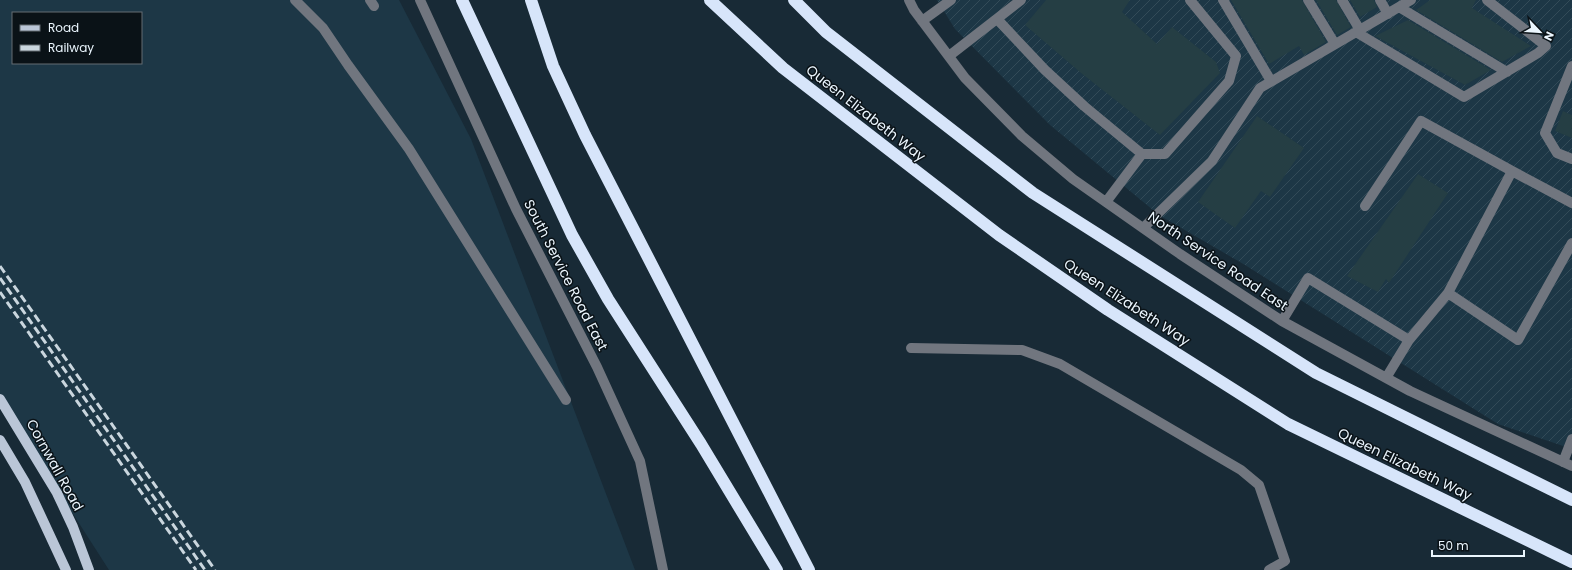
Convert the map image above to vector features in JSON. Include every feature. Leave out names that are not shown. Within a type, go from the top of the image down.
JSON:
[{"type":"highway","points":[[462,0],[572,235],[608,299],[701,444],[778,570]]},
{"type":"highway","points":[[531,0],[552,66],[585,135],[809,570]]},
{"type":"highway","name":"Queen Elizabeth Way","points":[[710,0],[783,68],[1000,235],[1108,310],[1288,424],[1572,562]]},
{"type":"highway","points":[[794,0],[826,32],[1033,193],[1316,373],[1572,500]]},
{"type":"main road","name":"Cornwall Road","points":[[0,399],[57,493],[73,527],[89,570]]},
{"type":"main road","points":[[0,440],[25,482],[66,570]]},
{"type":"street","points":[[295,0],[323,28],[348,65],[410,149],[566,400]]},
{"type":"street","name":"South Service Road East","points":[[420,0],[516,210],[597,367],[640,461],[663,570]]},
{"type":"street","name":"North Service Road East","points":[[909,0],[922,21],[966,78],[1022,136],[1072,179],[1282,321],[1386,378],[1567,464]]},
{"type":"street","points":[[922,21],[951,0]]},
{"type":"street","points":[[949,56],[1021,0]]},
{"type":"street","points":[[997,19],[1045,70],[1078,101],[1142,154],[1165,154],[1229,81],[1236,56],[1190,0]]},
{"type":"street","points":[[1222,0],[1271,81]]},
{"type":"street","points":[[1308,0],[1335,44]]},
{"type":"street","points":[[1342,0],[1358,31],[1464,97],[1507,72],[1546,46],[1487,0]]},
{"type":"street","points":[[1380,0],[1388,14]]},
{"type":"street","points":[[1143,228],[1212,161],[1260,88],[1411,0]]},
{"type":"street","points":[[1399,7],[1507,72]]},
{"type":"street","points":[[1572,66],[1545,133],[1557,153],[1572,159]]},
{"type":"street","points":[[1365,206],[1421,121],[1572,202]]},
{"type":"street","points":[[1106,202],[1142,154]]},
{"type":"street","points":[[1386,378],[1409,340],[1448,293],[1512,171]]},
{"type":"street","points":[[1448,293],[1518,340],[1572,244]]},
{"type":"street","points":[[1282,321],[1308,278],[1409,340]]},
{"type":"street","points":[[911,348],[1022,350],[1060,364],[1241,470],[1259,485],[1286,561],[1269,570]]},
{"type":"street","points":[[1567,464],[1572,439]]},
{"type":"shaded area","points":[[0,0],[399,0],[471,139],[635,570],[109,570],[0,400]]},
{"type":"shaded area","points":[[937,0],[1572,0],[1572,449],[1498,424],[1245,265],[1159,215],[1050,125],[955,29]]},
{"type":"building","points":[[1046,0],[1130,0],[1122,12],[1157,44],[1172,27],[1216,62],[1220,73],[1160,135],[1081,73],[1025,25]]},
{"type":"building","points":[[1231,0],[1302,0],[1326,42],[1304,55],[1299,46],[1269,64]]},
{"type":"building","points":[[1316,0],[1336,0],[1351,27],[1337,35]]},
{"type":"building","points":[[1350,0],[1374,0],[1377,7],[1360,17]]},
{"type":"building","points":[[1430,0],[1476,0],[1472,8],[1531,46],[1502,62],[1416,10]]},
{"type":"building","points":[[1408,20],[1491,70],[1465,85],[1375,36]]},
{"type":"building","points":[[1563,111],[1572,115],[1572,138],[1555,131]]},
{"type":"building","points":[[1257,116],[1304,148],[1270,197],[1261,191],[1235,228],[1198,202]]},
{"type":"building","points":[[1418,174],[1448,193],[1389,283],[1386,279],[1378,292],[1347,276]]},
{"type":"railway","points":[[0,266],[215,570]]},
{"type":"railway","points":[[0,278],[205,570]]},
{"type":"railway","points":[[0,292],[196,570]]}]
